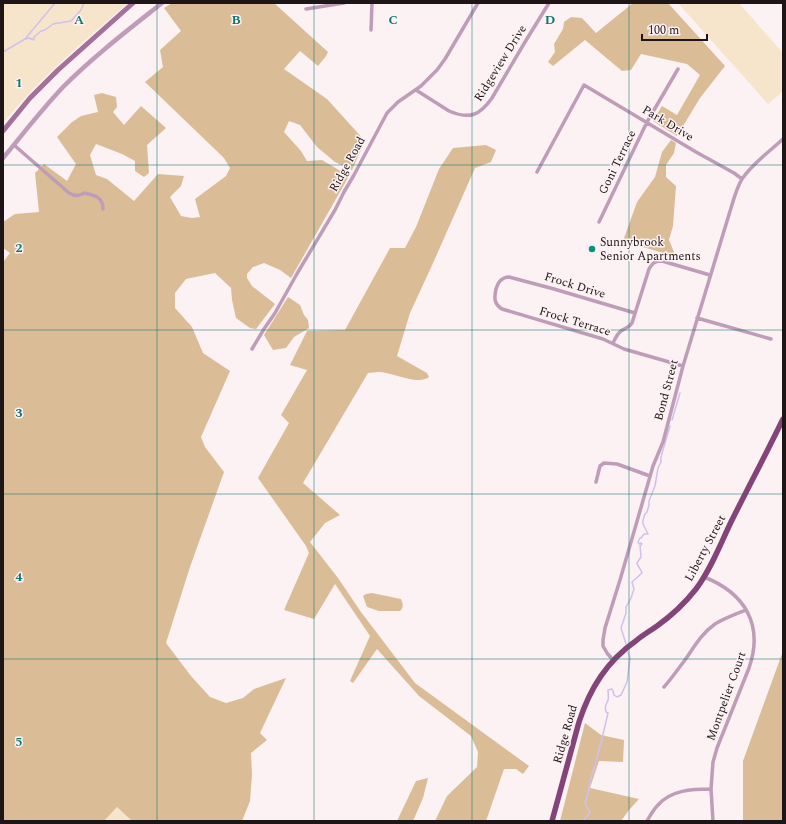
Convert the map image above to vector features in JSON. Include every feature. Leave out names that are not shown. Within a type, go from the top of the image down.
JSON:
[{"type":"highway","name":"Liberty Street","points":[[613,660],[637,639],[669,617],[696,589],[715,557],[747,489],[783,420]]},
{"type":"highway","name":"Ridge Road","points":[[552,821],[584,706],[595,683],[613,660]]},
{"type":"main road","points":[[3,130],[22,107],[58,70],[132,3]]},
{"type":"street","points":[[3,158],[58,93],[84,68],[162,3]]},
{"type":"street","points":[[306,9],[344,3]]},
{"type":"street","points":[[371,30],[372,3]]},
{"type":"street","name":"Ridge Road","points":[[252,349],[275,313],[335,210],[387,113],[398,102],[427,81],[437,70],[478,3]]},
{"type":"street","name":"Ridgeview Drive","points":[[416,90],[455,114],[465,116],[481,111],[492,98],[524,42],[549,3]]},
{"type":"street","name":"Goni Terrace","points":[[599,222],[647,122],[678,69]]},
{"type":"street","name":"Park Drive","points":[[537,172],[584,85],[742,179]]},
{"type":"street","name":"Bond Street","points":[[613,660],[604,649],[604,634],[653,466],[663,442],[683,366],[731,208],[742,179],[752,167],[783,140]]},
{"type":"street","points":[[14,145],[69,193],[75,196],[84,193],[93,195],[101,200],[104,205],[104,209]]},
{"type":"street","points":[[613,343],[620,331],[631,324],[648,269],[652,263],[655,261],[662,261],[710,275]]},
{"type":"street","name":"Frock Drive","points":[[509,277],[554,288],[635,312]]},
{"type":"street","name":"Frock Terrace","points":[[509,277],[501,280],[494,298],[496,304],[500,308],[602,339],[624,349],[683,366]]},
{"type":"street","points":[[697,318],[771,339]]},
{"type":"street","points":[[596,482],[600,466],[604,463],[617,464],[650,476]]},
{"type":"street","name":"Montpelier Court","points":[[704,577],[720,584],[738,599],[751,620],[754,634],[752,658],[713,762],[711,789],[713,821]]},
{"type":"street","points":[[664,687],[708,630],[725,619],[746,610]]},
{"type":"street","points":[[647,821],[658,805],[666,798],[690,789],[711,789]]},
{"type":"shaded area","points":[[3,3],[128,3],[47,75],[3,123]]},
{"type":"shaded area","points":[[172,3],[274,3],[328,52],[318,66],[300,51],[284,69],[327,99],[365,141],[352,170],[335,162],[317,147],[300,125],[289,121],[284,132],[301,151],[307,161],[322,160],[349,176],[291,278],[280,270],[264,263],[253,267],[247,274],[247,278],[252,286],[275,304],[256,329],[250,328],[236,318],[231,288],[215,273],[186,279],[175,293],[175,308],[192,327],[203,353],[230,371],[201,437],[205,447],[224,472],[190,567],[166,643],[191,676],[210,697],[226,703],[243,698],[254,689],[286,678],[260,733],[267,740],[251,753],[252,775],[250,801],[242,821],[132,821],[117,807],[104,821],[3,821],[3,262],[10,253],[3,248],[3,222],[15,214],[39,212],[35,173],[44,164],[67,181],[76,164],[57,137],[72,122],[81,116],[98,112],[94,95],[102,93],[116,97],[117,107],[113,112],[124,125],[141,106],[166,128],[147,145],[149,173],[144,177],[135,171],[135,161],[122,154],[96,144],[90,155],[96,175],[107,179],[134,201],[158,174],[184,176],[181,186],[170,197],[181,216],[192,218],[200,217],[195,199],[226,176],[230,168],[224,158],[145,82],[163,67],[160,50],[181,31],[164,8]]},
{"type":"shaded area","points":[[633,3],[668,3],[725,66],[700,98],[677,136],[653,121],[662,106],[677,115],[700,75],[687,64],[641,54],[631,70],[622,71],[585,40],[553,66],[548,62],[555,52],[554,44],[563,29],[564,22],[571,17],[582,18],[596,33]]},
{"type":"shaded area","points":[[678,3],[739,3],[783,53],[783,92],[768,104]]},
{"type":"shaded area","points":[[671,140],[676,143],[674,153],[666,165],[666,177],[676,186],[673,226],[669,240],[674,252],[673,256],[623,241],[637,202],[655,177],[662,152]]},
{"type":"shaded area","points":[[486,145],[496,150],[491,162],[475,168],[410,313],[397,356],[427,373],[429,377],[418,380],[378,372],[368,373],[303,483],[340,515],[325,523],[310,542],[415,683],[529,766],[523,774],[516,769],[504,769],[486,821],[435,821],[447,796],[477,767],[478,752],[471,736],[419,696],[377,649],[353,683],[350,681],[370,636],[335,584],[314,619],[284,610],[309,553],[306,546],[258,478],[289,423],[281,415],[307,370],[290,365],[307,331],[345,330],[390,248],[405,248],[416,227],[439,169],[453,148]]},
{"type":"shaded area","points":[[288,297],[300,305],[308,320],[309,328],[294,337],[286,348],[273,350],[264,335]]},
{"type":"shaded area","points":[[372,593],[401,599],[403,607],[400,611],[379,611],[367,607],[363,596]]},
{"type":"shaded area","points":[[783,651],[783,821],[743,821],[743,761]]},
{"type":"shaded area","points":[[585,723],[601,735],[624,740],[623,762],[599,761],[590,788],[639,799],[621,821],[560,821]]},
{"type":"shaded area","points":[[428,778],[423,798],[413,821],[397,821],[416,781]]},
{"type":"shaded area","points":[[117,807],[132,821],[104,821]]},
{"type":"waterway","points":[[3,52],[25,39],[55,3]]},
{"type":"waterway","points":[[25,39],[29,38],[34,40],[34,37],[41,31],[53,24],[71,21],[81,10],[84,3]]},
{"type":"waterway","points":[[672,420],[680,393]]},
{"type":"waterway","points":[[626,644],[621,628],[626,613],[626,607],[634,589],[632,582],[642,573],[637,563],[641,557],[640,546],[642,544],[639,544],[638,542],[644,534],[648,534],[643,524],[643,520],[655,486],[658,468],[661,462],[661,457],[670,426]]},
{"type":"waterway","points":[[583,821],[590,812],[585,803],[608,713],[606,712],[605,708],[608,699],[608,690],[612,689],[614,695],[617,697],[621,695],[627,682],[630,658],[628,652]]},
{"type":"place","name":"Sunnybrook Senior Apartments","points":[[592,249]]}]
